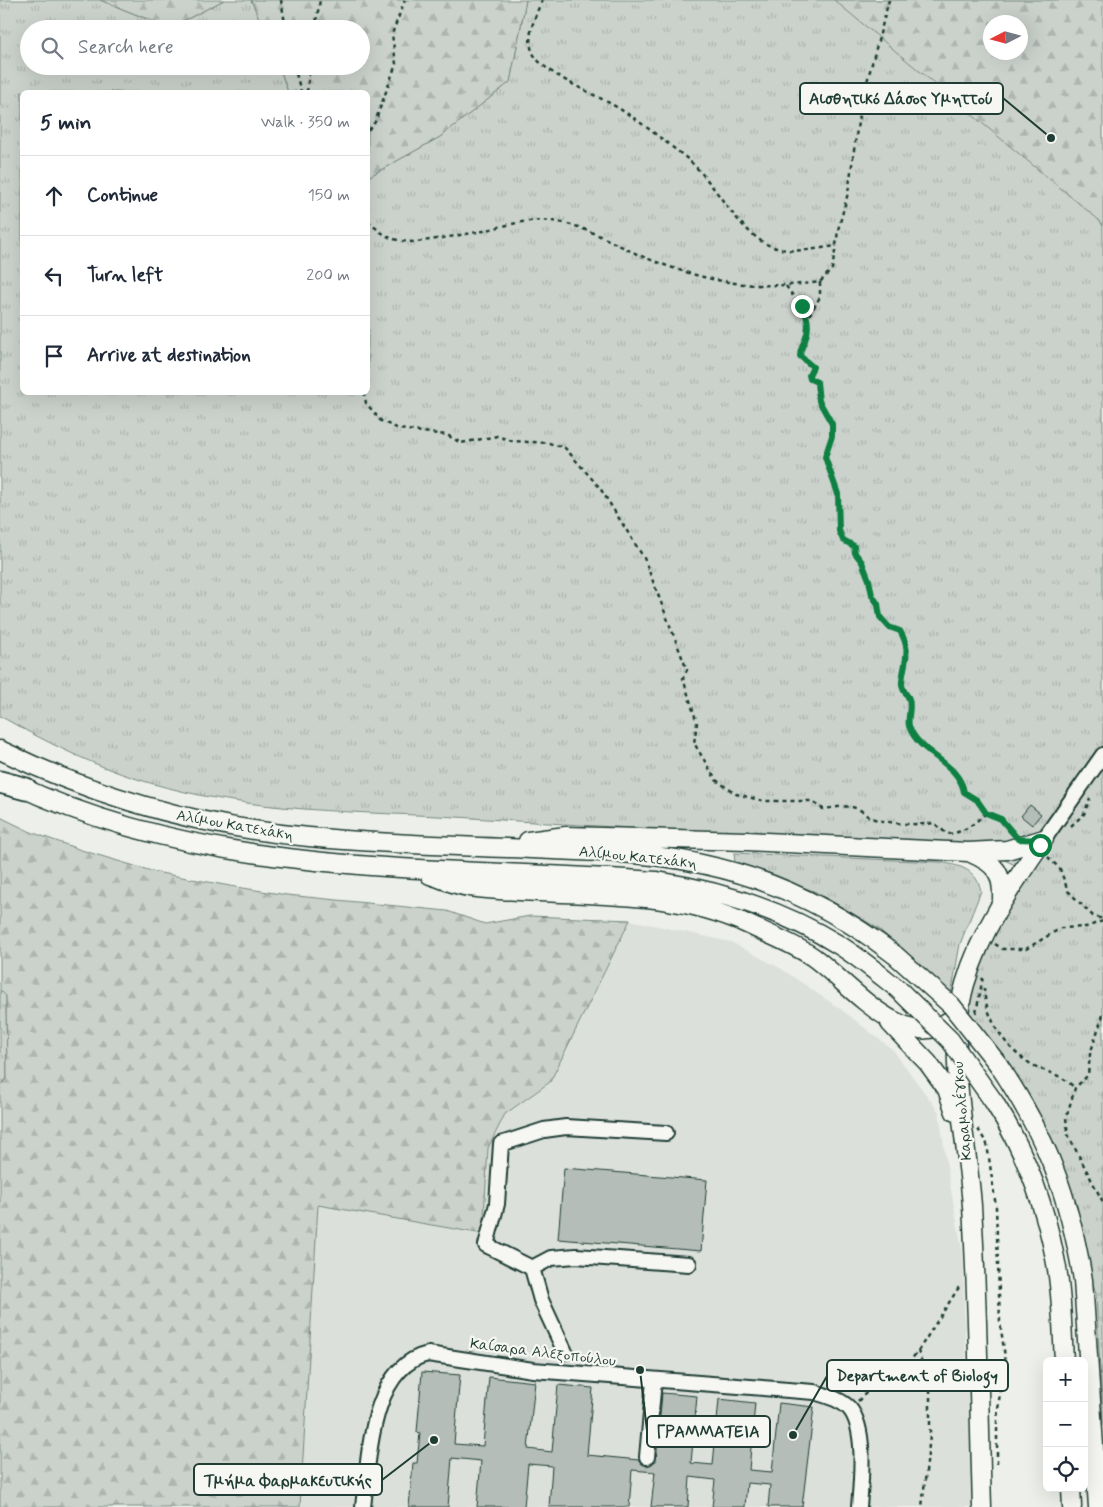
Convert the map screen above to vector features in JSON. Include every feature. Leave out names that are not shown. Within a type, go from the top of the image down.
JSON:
[{"type":"highway","points":[[0,782],[26,789]]},
{"type":"main road","name":"Αλίμου Κατεχάκη","points":[[0,750],[102,794],[178,816],[234,827],[308,837],[623,854],[707,865],[758,880],[807,900],[852,924],[895,955],[951,1005],[998,1064],[1028,1110],[1050,1155],[1066,1203],[1079,1252],[1083,1280],[1098,1507]]},
{"type":"main road","name":"Αλίμου Κατεχάκη","points":[[0,777],[96,818],[170,839],[230,851],[308,862],[656,881],[703,889],[758,906],[818,933],[860,959],[898,988],[950,1040],[994,1102],[1017,1143],[1044,1213],[1059,1282],[1064,1357]]},
{"type":"main road","points":[[478,847],[566,836],[757,842],[968,852],[1045,847]]},
{"type":"main road","name":"Καραμολέγκου","points":[[982,1507],[971,1132],[957,1058],[967,1015],[973,961],[1002,900],[1045,847]]},
{"type":"main road","points":[[968,852],[989,862],[998,872],[1002,883],[1002,900]]},
{"type":"main road","points":[[403,867],[468,887],[636,898],[689,905],[722,913],[812,956],[878,1010],[904,1027],[921,1030],[932,1029],[967,1015]]},
{"type":"main road","points":[[878,1010],[928,1063],[947,1089],[971,1132]]},
{"type":"main road","points":[[1071,1492],[1072,1507]]},
{"type":"street","name":"Καραμολέγκου","points":[[1045,847],[1103,755]]},
{"type":"street","points":[[565,1352],[541,1300],[532,1268],[486,1245],[497,1204],[501,1144],[544,1130],[566,1127],[666,1133]]},
{"type":"street","points":[[532,1268],[551,1258],[576,1256],[689,1264]]},
{"type":"street","name":"Καίσαρα Αλεξοπούλου","points":[[363,1507],[375,1418],[387,1388],[403,1367],[412,1359],[428,1354],[533,1370],[814,1392],[832,1397],[852,1413]]},
{"type":"street","points":[[646,1458],[654,1380]]},
{"type":"street","points":[[852,1413],[861,1458],[859,1507]]},
{"type":"path","points":[[280,0],[284,20]]},
{"type":"path","points":[[317,20],[320,0]]},
{"type":"path","points":[[370,128],[375,122],[396,64],[392,34],[405,0]]},
{"type":"path","points":[[542,0],[532,26],[530,45],[535,56],[547,69],[623,111],[685,157],[703,174],[744,228],[764,243],[783,252],[836,246]]},
{"type":"path","points":[[370,223],[382,234],[399,242],[416,242],[515,224],[550,221],[590,231],[638,254],[694,276],[746,285],[786,286],[820,282],[832,269],[838,230],[848,193],[860,108],[889,0]]},
{"type":"path","points":[[296,75],[300,90]]},
{"type":"path","points":[[307,90],[309,75]]},
{"type":"path","points":[[820,282],[820,297],[808,317],[806,338],[800,347],[800,356],[813,367],[809,375],[810,379],[817,382],[819,401],[832,424],[832,436],[825,457],[838,494],[839,531],[843,540],[854,546],[855,553],[862,562],[872,595],[878,604],[880,617],[889,627],[900,631],[907,643],[906,665],[902,684],[903,691],[909,697],[909,725],[916,739],[950,766],[962,780],[964,792],[977,800],[986,813],[1001,819],[1018,839]]},
{"type":"path","points":[[786,286],[808,317]]},
{"type":"path","points":[[365,395],[366,403],[381,421],[399,429],[447,434],[461,443],[497,436],[512,441],[549,443],[566,448],[600,488],[644,558],[687,670],[683,678],[697,722],[694,743],[716,780],[736,794],[764,802],[811,801],[823,809],[839,806],[859,809],[868,817],[880,821],[904,822],[916,826],[934,824],[947,834],[957,833],[971,826],[986,813]]},
{"type":"path","points":[[1045,847],[1060,869],[1068,890],[1093,916],[1103,920]]},
{"type":"path","points":[[989,950],[992,942],[1003,949],[1026,949],[1061,928],[1086,927],[1103,920]]},
{"type":"path","points":[[983,975],[986,1005],[1002,1038],[1013,1051],[1032,1065],[1062,1077],[1074,1088]]},
{"type":"path","points":[[967,1015],[984,983]]},
{"type":"path","points":[[1103,1015],[1090,1054],[1088,1074],[1074,1088],[1066,1118],[1068,1135],[1103,1202]]},
{"type":"path","points":[[971,1132],[987,1144],[996,1207],[1000,1322],[1007,1370],[999,1400],[996,1473]]},
{"type":"path","points":[[852,1413],[867,1392],[895,1380],[918,1351],[965,1278]]},
{"type":"path","points":[[918,1351],[930,1385],[930,1436],[922,1507]]},
{"type":"shaded area","points":[[630,920],[731,942],[780,968],[842,1010],[893,1050],[939,1112],[963,1254],[973,1507],[300,1507],[318,1204],[483,1234],[488,1148],[505,1114],[550,1082]]},
{"type":"green space","points":[[0,0],[100,0],[150,20],[20,20],[20,75],[282,75],[287,90],[20,90],[20,395],[370,395],[370,176],[440,137],[510,82],[526,0],[1054,0],[1043,126],[1103,226],[1103,1425],[1096,1294],[1060,1168],[964,1011],[973,974],[1025,870],[976,846],[732,834],[447,816],[325,811],[245,803],[205,796],[143,781],[101,766],[60,748],[0,716]]},
{"type":"green space","points":[[100,0],[224,0],[185,20],[150,20]]},
{"type":"green space","points":[[224,0],[251,0],[260,20],[185,20]]},
{"type":"green space","points":[[251,0],[526,0],[510,82],[440,137],[370,176],[370,90],[287,90],[282,75],[370,75],[370,20],[260,20]]},
{"type":"green space","points":[[834,0],[1103,0],[1103,226],[1100,221]]},
{"type":"green space","points":[[0,817],[31,832],[81,850],[155,872],[230,886],[287,895],[447,911],[485,924],[530,916],[630,920],[550,1082],[505,1114],[488,1148],[483,1234],[318,1205],[300,1507],[0,1507],[0,1085],[7,1079],[6,996],[0,990]]},
{"type":"green space","points":[[734,853],[938,862],[965,869],[975,877],[981,891],[960,944],[951,995],[879,929],[816,892],[735,863]]},
{"type":"green space","points":[[0,990],[6,996],[7,1079],[0,1085]]},
{"type":"building","points":[[1030,805],[1041,814],[1032,825],[1021,816]]},
{"type":"building","points":[[564,1168],[707,1180],[701,1251],[558,1239]]},
{"type":"building","points":[[422,1372],[460,1375],[454,1444],[483,1446],[489,1377],[535,1382],[528,1449],[552,1452],[558,1385],[593,1388],[587,1455],[639,1460],[646,1466],[656,1461],[662,1393],[697,1396],[691,1463],[713,1465],[719,1399],[755,1403],[749,1470],[772,1472],[779,1403],[814,1407],[802,1507],[768,1507],[770,1485],[747,1483],[745,1507],[712,1507],[715,1480],[690,1477],[688,1507],[651,1507],[655,1472],[632,1470],[629,1507],[549,1507],[552,1466],[528,1464],[524,1507],[477,1507],[481,1461],[452,1458],[448,1507],[409,1507],[413,1463],[417,1463],[420,1433],[417,1432]]},
{"type":"place","name":"Αισθητικό Δάσος Υμηττού","points":[[1051,138]]},
{"type":"place","name":"ΓΡΑΜΜΑΤΕΙΑ","points":[[640,1370]]},
{"type":"place","name":"Department of Biology","points":[[793,1435]]},
{"type":"place","name":"Τμήμα Φαρμακευτικής","points":[[434,1440]]},
{"type":"route","points":[[802,306],[808,317],[806,338],[800,347],[800,356],[813,367],[809,375],[810,379],[817,382],[816,394],[832,424],[832,436],[825,457],[838,494],[839,531],[843,540],[854,546],[855,553],[862,562],[869,580],[868,586],[878,604],[880,617],[889,627],[900,631],[907,643],[906,665],[902,684],[903,691],[909,697],[909,725],[916,739],[950,766],[962,780],[964,792],[977,800],[986,813],[1001,819],[1018,839],[1044,840],[1040,845]]}]
